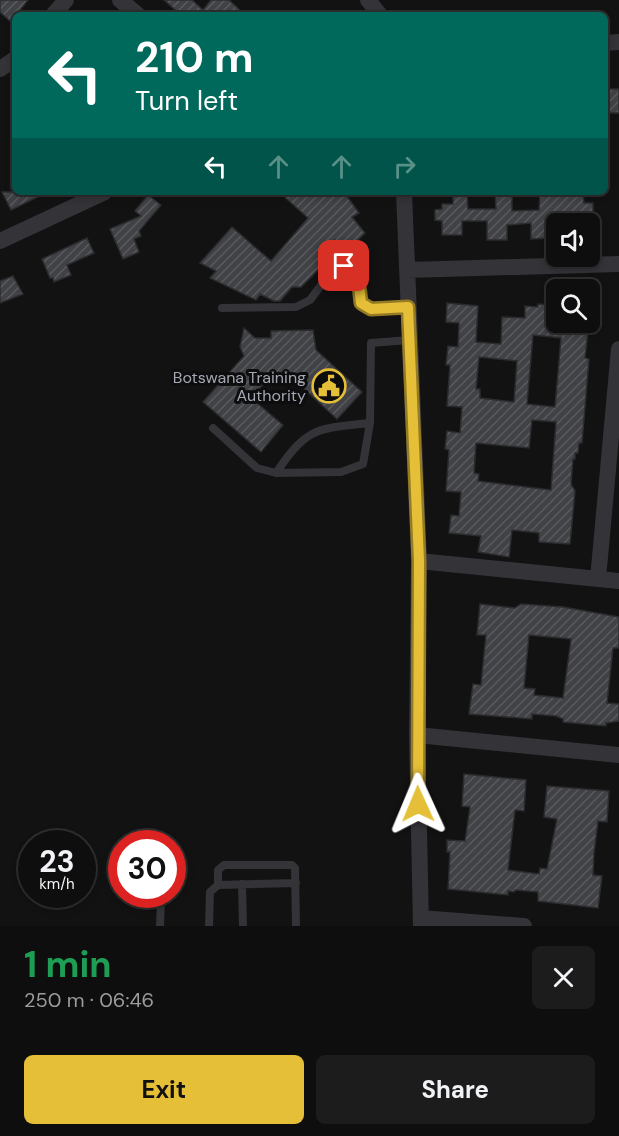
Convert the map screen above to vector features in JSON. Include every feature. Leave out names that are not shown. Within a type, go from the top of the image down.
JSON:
[{"type":"street","points":[[56,12],[66,0]]},
{"type":"street","points":[[120,0],[134,12]]},
{"type":"street","points":[[368,0],[378,12]]},
{"type":"street","points":[[0,241],[99,195]]},
{"type":"street","points":[[404,195],[419,561],[417,735],[421,922],[524,926]]},
{"type":"street","points":[[407,270],[619,264]]},
{"type":"street","points":[[598,579],[619,349]]},
{"type":"street","points":[[419,561],[619,581]]},
{"type":"street","points":[[417,735],[619,755]]},
{"type":"lane","points":[[222,308],[296,307],[310,300],[334,268],[344,266],[352,269],[357,277],[361,303],[371,309],[408,307]]},
{"type":"lane","points":[[213,428],[257,468],[276,473],[340,472],[363,464],[370,423],[371,343],[410,340]]},
{"type":"lane","points":[[276,473],[295,446],[319,429],[370,423]]},
{"type":"lane","points":[[218,885],[218,870],[224,865],[289,863],[295,868],[296,926]]},
{"type":"lane","points":[[209,926],[210,892],[218,885],[296,883]]},
{"type":"lane","points":[[242,884],[243,926]]},
{"type":"lane","points":[[160,926],[161,908]]},
{"type":"building","points":[[0,0],[28,0],[19,12],[12,12],[11,22],[0,12]]},
{"type":"building","points":[[164,0],[192,0],[203,10],[211,0],[229,0],[242,12],[178,12]]},
{"type":"building","points":[[608,89],[619,89],[619,113],[608,113]]},
{"type":"building","points":[[2,192],[12,192],[12,195],[42,195],[11,210]]},
{"type":"building","points":[[148,195],[161,205],[139,231],[141,236],[134,239],[139,252],[123,259],[110,229],[141,216],[135,211]]},
{"type":"building","points":[[282,195],[346,195],[359,213],[352,217],[365,233],[347,251],[335,240],[324,264],[301,287],[292,287],[280,301],[274,301],[260,294],[256,300],[210,278],[216,271],[200,263],[232,227],[271,261],[308,218]]},
{"type":"building","points":[[453,195],[467,195],[468,209],[496,209],[495,195],[512,195],[512,211],[539,210],[540,195],[583,195],[584,203],[593,203],[593,213],[546,213],[546,238],[531,239],[531,223],[507,225],[507,240],[487,240],[487,221],[462,221],[462,235],[442,235],[442,221],[435,220],[435,210],[442,209],[442,204],[453,204]]},
{"type":"building","points":[[87,238],[94,253],[67,265],[71,275],[54,282],[42,259]]},
{"type":"building","points":[[13,276],[23,294],[0,303],[0,281]]},
{"type":"building","points":[[447,303],[478,306],[476,342],[501,344],[502,317],[525,318],[525,306],[538,307],[538,304],[546,304],[546,333],[588,333],[585,358],[589,359],[582,443],[579,443],[578,453],[575,453],[575,459],[573,459],[571,484],[575,491],[570,544],[539,542],[539,533],[512,530],[509,557],[478,552],[481,536],[449,533],[451,515],[459,516],[461,492],[446,491],[449,450],[445,449],[447,431],[460,433],[462,407],[447,406],[450,365],[446,365],[448,346],[458,347],[459,323],[446,322]],"holes":[[[533,335],[561,338],[555,407],[527,404]],[[479,357],[517,361],[514,402],[480,398],[480,389],[476,389]],[[532,420],[556,422],[551,490],[478,481],[479,474],[474,473],[476,443],[529,448]]]},
{"type":"building","name":"Botswana Training Authority","points":[[244,328],[255,338],[271,338],[271,331],[313,330],[316,350],[362,392],[337,419],[291,377],[286,380],[270,377],[251,398],[283,425],[261,452],[203,402],[244,356],[240,347]]},
{"type":"building","points":[[480,604],[515,608],[521,604],[563,607],[619,617],[619,648],[613,648],[607,703],[619,704],[619,721],[606,723],[606,726],[563,722],[563,719],[556,716],[532,714],[532,719],[469,714],[473,684],[481,685],[486,635],[477,635]],"holes":[[[529,635],[571,639],[563,698],[534,695],[535,689],[524,688]]]},
{"type":"building","points":[[464,774],[526,780],[524,811],[515,810],[508,870],[539,874],[540,868],[547,869],[557,819],[544,817],[547,786],[609,791],[607,822],[598,821],[594,853],[593,875],[602,876],[598,908],[538,901],[538,892],[515,890],[514,892],[508,891],[508,895],[448,889],[450,852],[447,852],[447,840],[465,841],[470,807],[462,806]]},
{"type":"place","name":"Botswana Training Authority","points":[[329,386]]},
{"type":"route","points":[[344,266],[352,269],[357,277],[361,303],[371,309],[408,307],[419,561],[418,804]]}]
